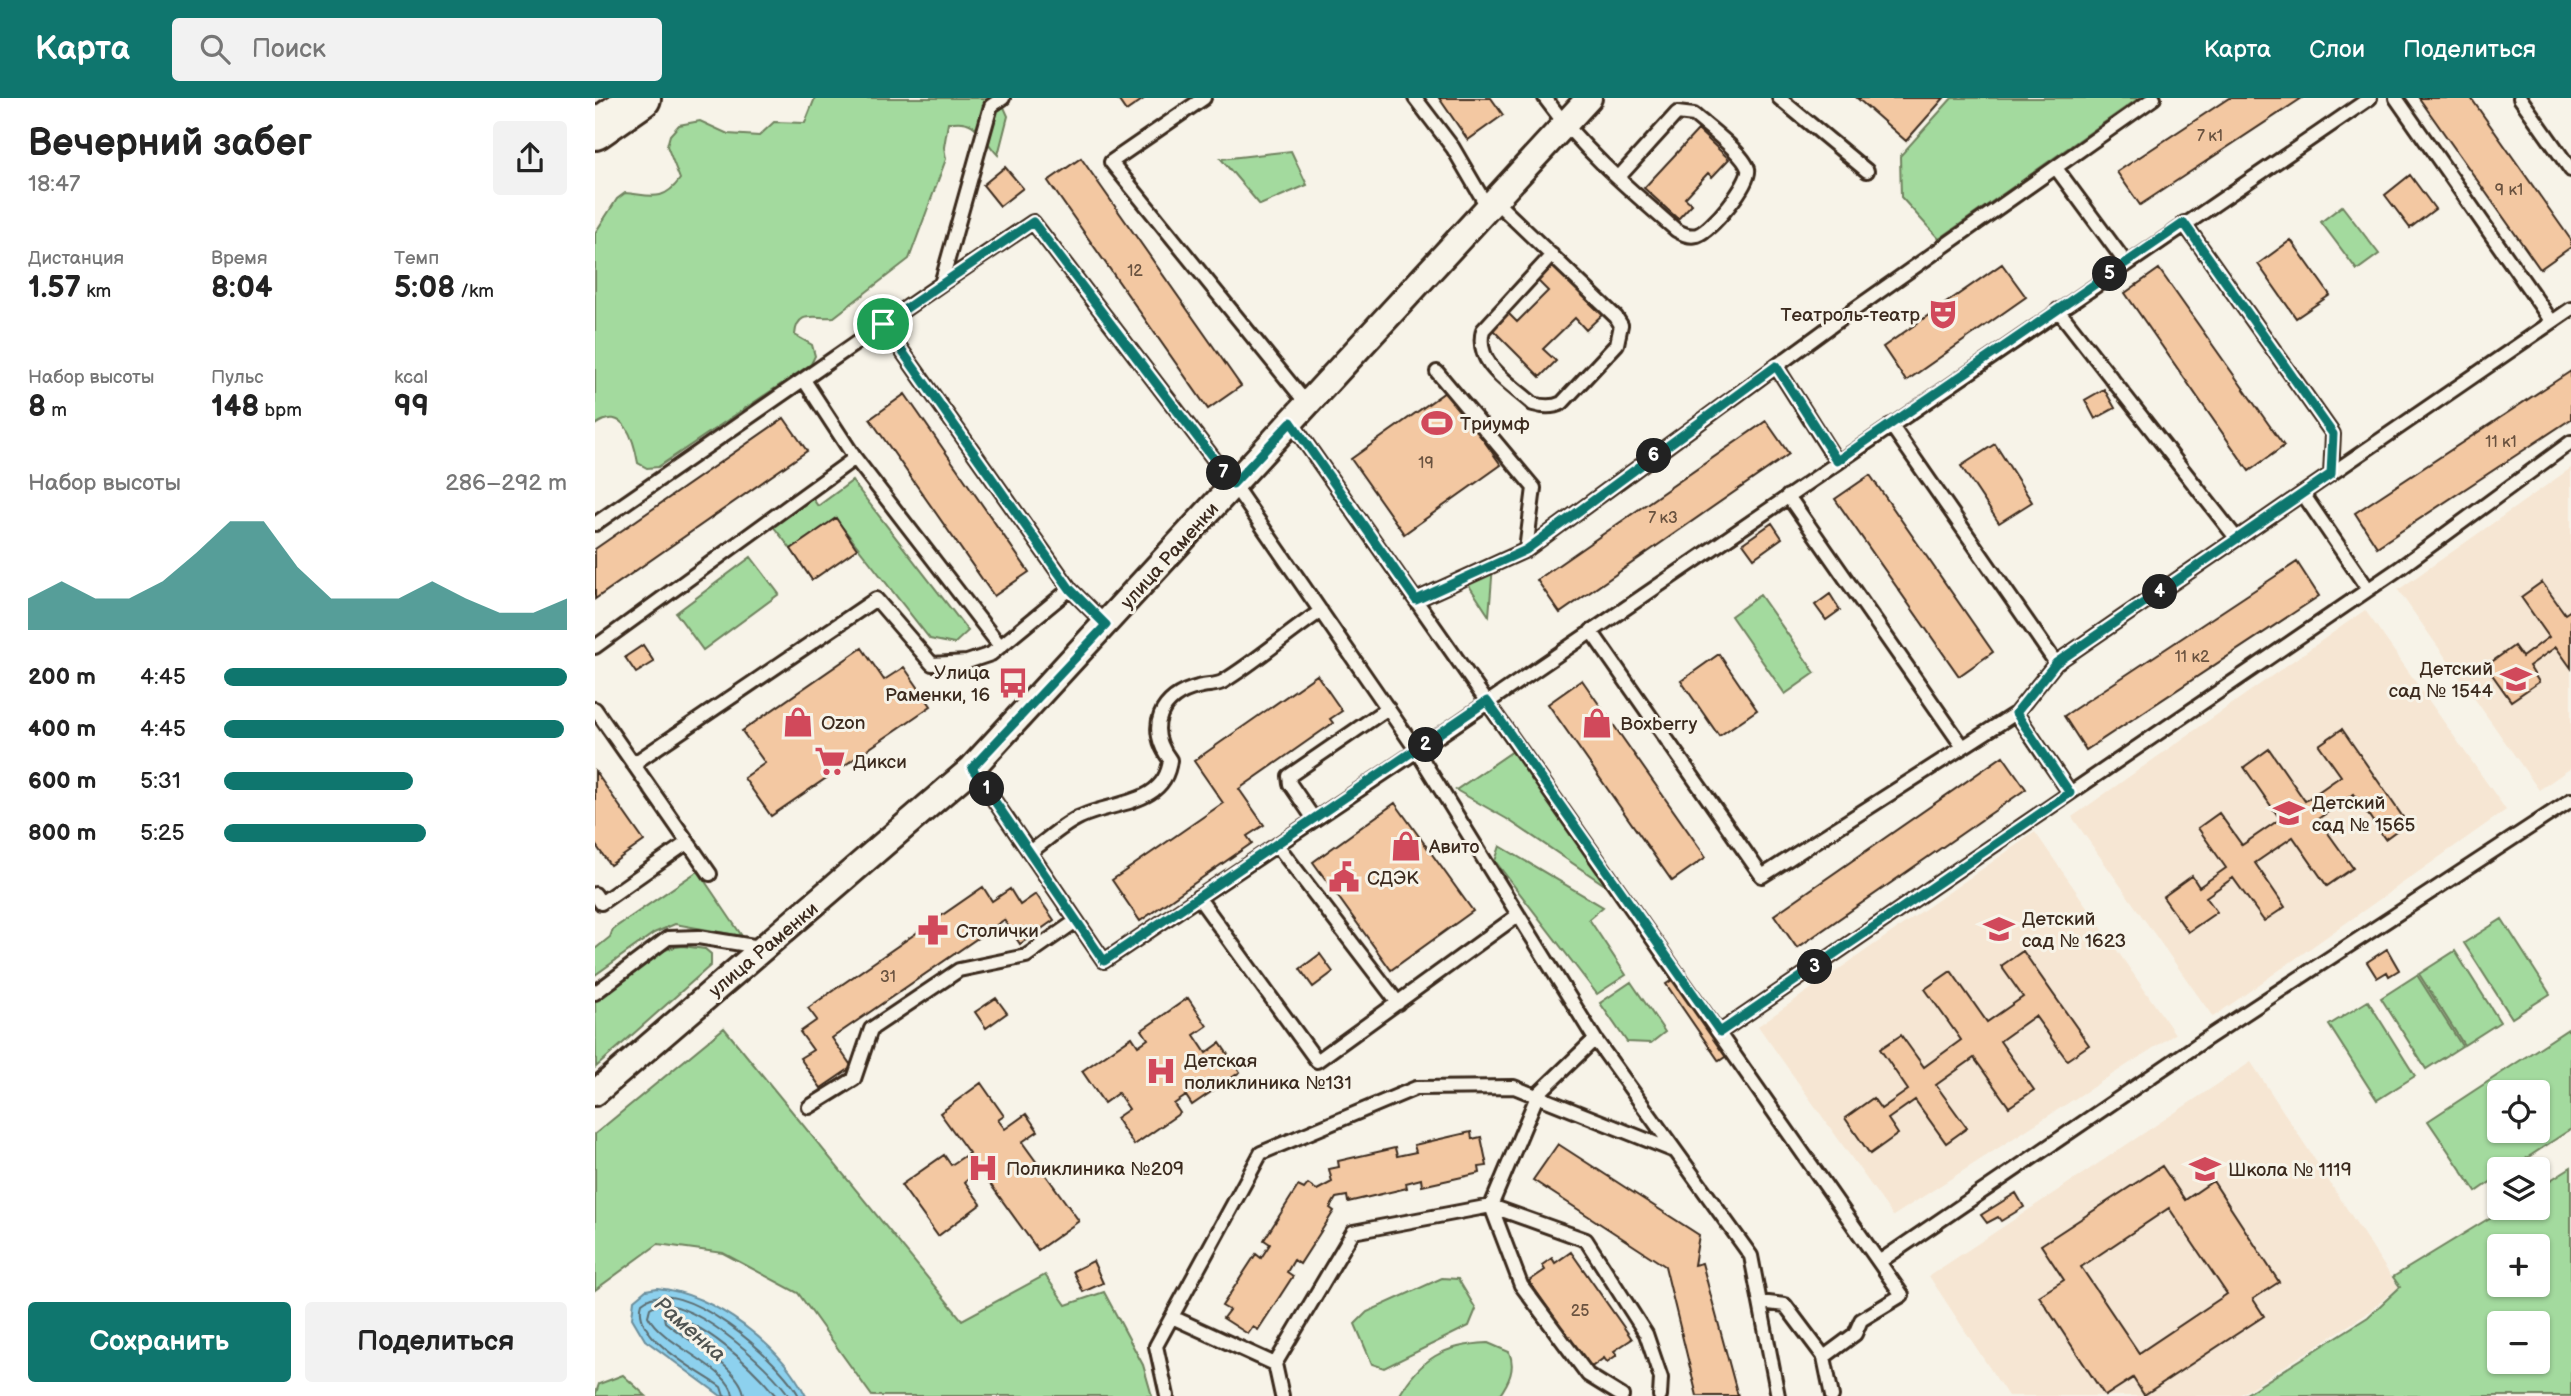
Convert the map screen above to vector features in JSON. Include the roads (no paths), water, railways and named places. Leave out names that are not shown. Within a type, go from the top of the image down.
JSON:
[{"type":"main road","points":[[595,130],[641,98]]},
{"type":"street","name":"улица Раменки","points":[[595,1093],[972,768],[1589,98]]},
{"type":"lane","points":[[941,284],[991,106],[1003,98]]},
{"type":"lane","points":[[1204,98],[1111,162],[1299,413],[1416,600],[1902,1295],[1861,1320],[1855,1334],[1824,1357]]},
{"type":"lane","points":[[1415,98],[1492,204],[1552,255],[1621,325],[1617,344],[1562,403],[1555,407],[1533,404],[1494,370],[1485,361],[1481,340],[1483,330],[1552,255]]},
{"type":"lane","points":[[1545,98],[1564,125],[1618,178],[1676,230],[1687,235],[1697,235],[1706,230],[1746,184],[1748,171],[1742,159],[1695,115],[1688,112],[1677,113],[1618,178]]},
{"type":"lane","points":[[1780,98],[1867,171]]},
{"type":"lane","points":[[1416,600],[1526,550],[1776,366],[2154,98]]},
{"type":"lane","points":[[972,768],[1104,961],[1417,751],[2370,98]]},
{"type":"lane","points":[[2396,98],[2552,322]]},
{"type":"lane","points":[[2520,98],[2571,170]]},
{"type":"lane","points":[[2056,169],[2126,263]]},
{"type":"lane","points":[[595,524],[1033,222],[1233,484],[1417,751],[1595,1039],[1672,1150],[1751,1256],[1778,1396]]},
{"type":"lane","points":[[2184,223],[2333,434],[2331,474]]},
{"type":"lane","points":[[1591,631],[1762,876],[2016,713],[2056,663],[2571,309]]},
{"type":"lane","points":[[2058,310],[2237,539]]},
{"type":"lane","points":[[883,324],[1070,589],[1106,625]]},
{"type":"lane","points":[[1776,366],[1837,461]]},
{"type":"lane","points":[[1437,372],[1534,488],[1526,550]]},
{"type":"lane","points":[[804,380],[855,458],[1000,646]]},
{"type":"lane","points":[[1891,425],[2056,663]]},
{"type":"lane","points":[[1720,1032],[2368,589],[2571,442]]},
{"type":"lane","points":[[595,647],[855,458]]},
{"type":"lane","points":[[2303,494],[2368,589]]},
{"type":"lane","points":[[1787,496],[1963,747]]},
{"type":"lane","points":[[633,764],[876,599],[932,664],[967,662],[991,654],[1070,589]]},
{"type":"lane","points":[[1030,852],[1077,818],[1150,795],[1168,775],[1170,760],[1160,747],[1157,727],[1163,709],[1178,694],[1221,683],[1321,611]]},
{"type":"lane","points":[[1314,819],[1290,784],[1289,776],[1388,708]]},
{"type":"lane","points":[[595,709],[711,874]]},
{"type":"lane","points":[[2016,713],[2070,793]]},
{"type":"lane","points":[[1879,1262],[2203,1041],[2571,800]]},
{"type":"lane","points":[[595,894],[601,903],[688,842]]},
{"type":"lane","points":[[1277,845],[1398,1003]]},
{"type":"lane","points":[[1198,897],[1317,1061],[1518,915]]},
{"type":"lane","points":[[809,1107],[854,1079],[871,1029],[959,970],[1026,956],[1076,921]]},
{"type":"lane","points":[[595,993],[668,938],[698,937],[764,947]]},
{"type":"lane","points":[[1595,1039],[1538,1094],[1491,1206],[1521,1285],[1588,1375],[1622,1396]]},
{"type":"lane","points":[[1167,1396],[1156,1346],[1261,1153],[1416,1088],[1514,1087],[1538,1094],[1672,1150]]},
{"type":"lane","points":[[1282,1396],[1275,1364],[1353,1232],[1491,1206],[1586,1240],[1646,1334],[1661,1378],[1660,1396]]},
{"type":"lane","points":[[1760,1303],[1785,1305],[1824,1357],[1834,1395]]},
{"type":"lane","points":[[1172,1317],[1275,1364]]},
{"type":"water","name":"Раменка","points":[[657,1288],[701,1300],[743,1325],[780,1358],[806,1396],[721,1396],[645,1340],[632,1318],[634,1300],[646,1290]]},
{"type":"place","name":"Театроль-театр","points":[[1943,314]]},
{"type":"place","name":"Триумф","points":[[1437,423]]},
{"type":"place","name":"Детский сад № 1544","points":[[2516,679]]},
{"type":"place","name":"Улица Раменки, 16","points":[[1013,683]]},
{"type":"place","name":"Ozon","points":[[798,722]]},
{"type":"place","name":"Boxberry","points":[[1597,723]]},
{"type":"place","name":"Дикси","points":[[830,761]]},
{"type":"place","name":"Детский сад № 1565","points":[[2289,813]]},
{"type":"place","name":"Авито","points":[[1406,846]]},
{"type":"place","name":"СДЭК","points":[[1344,877]]},
{"type":"place","name":"Детский сад № 1623","points":[[1999,929]]},
{"type":"place","name":"Столички","points":[[933,930]]},
{"type":"place","name":"Детская поликлиника №131","points":[[1161,1071]]},
{"type":"place","name":"Поликлиника №209","points":[[983,1168]]},
{"type":"place","name":"Школа № 1119","points":[[2205,1169]]}]
